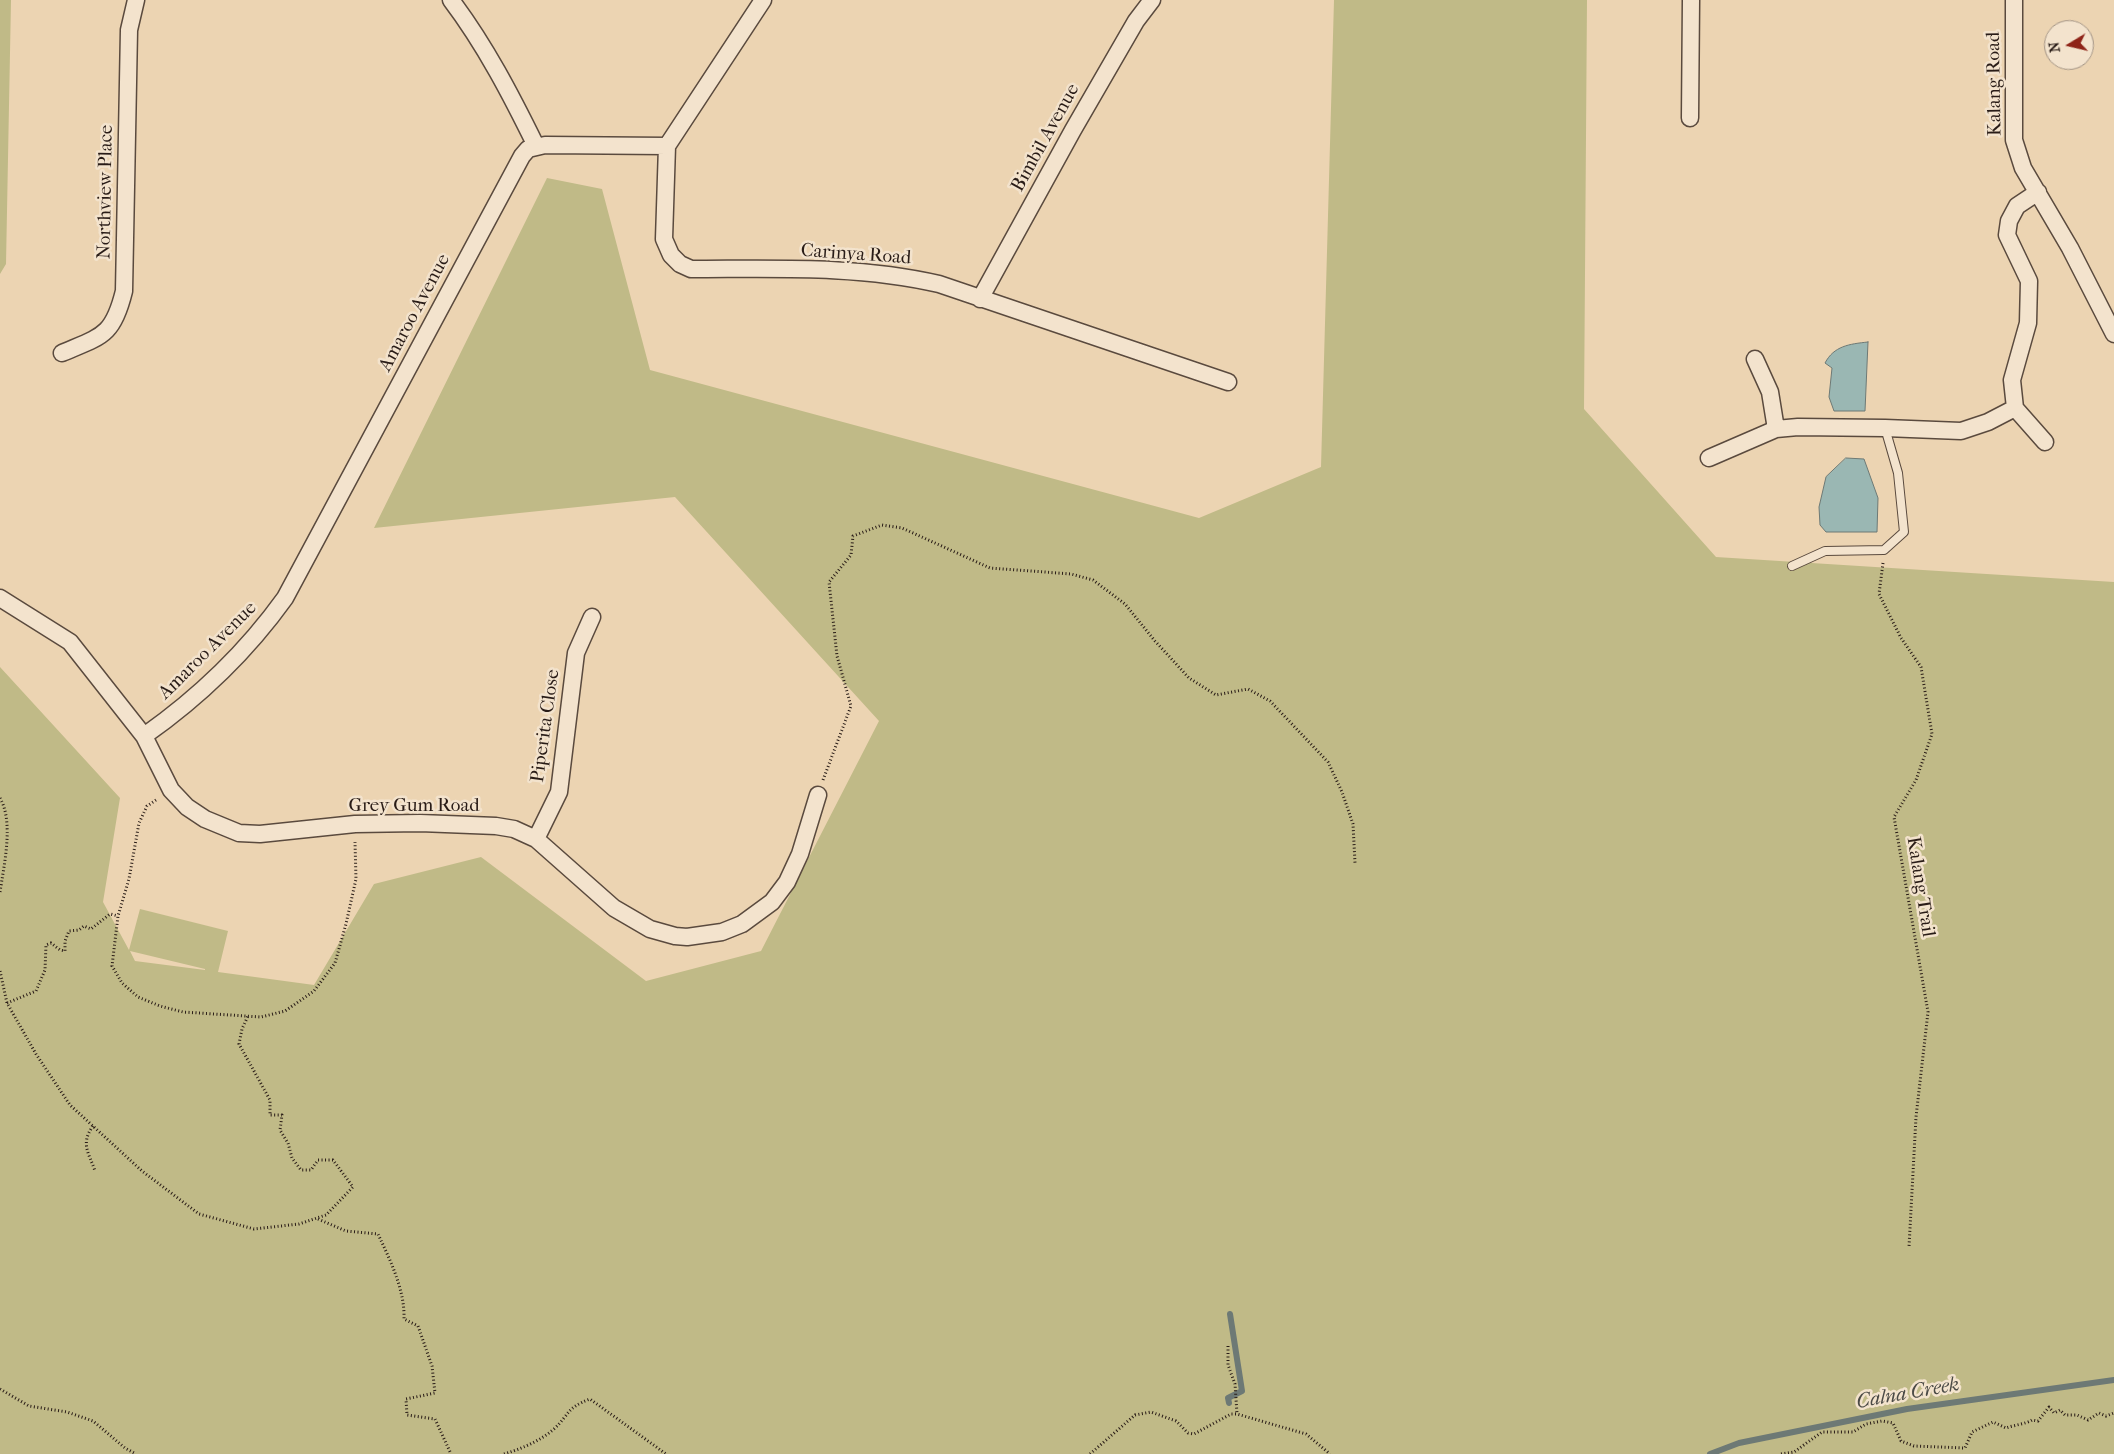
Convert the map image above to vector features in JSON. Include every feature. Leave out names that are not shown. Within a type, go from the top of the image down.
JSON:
[{"type":"street","name":"Northview Place","points":[[62,353],[103,335],[113,324],[120,309],[124,290],[129,30],[136,0]]},
{"type":"street","points":[[450,0],[472,28],[497,69],[536,146],[554,144],[667,146],[763,0]]},
{"type":"street","name":"Bimbil Avenue","points":[[980,299],[1083,113],[1136,21],[1152,0]]},
{"type":"street","points":[[1690,118],[1691,0]]},
{"type":"street","name":"Kalang Road","points":[[2014,0],[2014,140],[2023,168],[2070,248],[2114,334]]},
{"type":"street","name":"Amaroo Avenue","points":[[144,736],[170,718],[240,653],[264,627],[285,598],[522,156],[528,149],[536,146]]},
{"type":"street","name":"Carinya Road","points":[[667,146],[664,239],[671,255],[680,264],[691,269],[880,273],[906,276],[939,284],[1228,382]]},
{"type":"street","points":[[2038,192],[2017,206],[2008,220],[2007,236],[2029,281],[2028,323],[2012,380],[2014,408],[2045,442]]},
{"type":"street","points":[[1755,359],[1770,392],[1776,429]]},
{"type":"street","points":[[1709,458],[1776,429],[1798,427],[1961,431],[1988,422],[2014,408]]},
{"type":"street","name":"Grey Gum Road","points":[[0,598],[70,642],[144,736],[171,790],[187,807],[205,819],[239,833],[260,834],[355,824],[420,823],[496,826],[514,829],[536,840],[614,908],[632,919],[650,929],[675,936],[703,936],[722,932],[742,924],[772,902],[787,882],[800,854],[818,795]]},
{"type":"street","name":"Piperita Close","points":[[536,840],[559,792],[576,653],[592,618]]},
{"type":"lane","points":[[1792,566],[1825,551],[1884,550],[1904,532],[1898,473],[1885,428]]},
{"type":"path","points":[[818,795],[851,706],[837,656],[829,582],[851,554],[853,536],[882,525],[902,528],[990,568],[1071,574],[1093,580],[1126,604],[1155,642],[1189,678],[1216,694],[1248,689],[1270,700],[1328,762],[1342,792],[1353,824],[1355,863]]},
{"type":"path","name":"Kalang Trail","points":[[1884,550],[1879,594],[1900,638],[1921,667],[1932,734],[1916,780],[1894,817],[1928,1012],[1916,1117],[1909,1247]]},
{"type":"path","points":[[171,790],[147,806],[139,822],[129,879],[118,916],[112,966],[122,983],[138,997],[160,1006],[183,1012],[261,1017],[285,1011],[314,991],[335,963],[356,879],[355,824]]},
{"type":"path","points":[[0,798],[5,806],[7,844],[0,892]]},
{"type":"path","points":[[7,1003],[36,991],[45,970],[46,945],[51,943],[60,950],[65,951],[65,941],[69,931],[79,930],[84,926],[91,929],[110,914],[118,916]]},
{"type":"path","points":[[0,971],[7,1003],[36,1054],[70,1105],[142,1171],[199,1214],[254,1228],[299,1224],[318,1219],[326,1215],[353,1188],[332,1160],[318,1160],[311,1170],[301,1170],[292,1158],[288,1142],[280,1130],[282,1115],[270,1115],[270,1100],[239,1044],[242,1028],[248,1016]]},
{"type":"path","points":[[93,1126],[87,1134],[85,1144],[95,1171]]},
{"type":"path","points":[[318,1219],[346,1231],[378,1234],[388,1256],[402,1297],[404,1318],[418,1326],[432,1366],[434,1393],[406,1399],[407,1414],[435,1419],[451,1454]]},
{"type":"path","points":[[1228,1346],[1228,1365],[1235,1384],[1236,1414]]},
{"type":"path","points":[[0,1389],[29,1406],[67,1412],[93,1421],[125,1448],[136,1454]]},
{"type":"path","points":[[504,1454],[521,1449],[553,1430],[573,1406],[590,1399],[666,1454]]},
{"type":"path","points":[[1781,1454],[1794,1452],[1822,1432],[1853,1432],[1866,1424],[1882,1421],[1893,1423],[1900,1441],[1914,1446],[1965,1448],[1972,1432],[1993,1422],[2006,1428],[2020,1422],[2038,1421],[2049,1407],[2054,1413],[2060,1410],[2065,1415],[2078,1414],[2088,1420],[2099,1413],[2106,1416],[2114,1413]]},
{"type":"path","points":[[1090,1454],[1135,1415],[1151,1412],[1176,1421],[1188,1434],[1194,1434],[1231,1414],[1236,1414],[1306,1434],[1330,1454]]},
{"type":"shaded area","points":[[0,0],[11,0],[6,264],[0,274]]},
{"type":"shaded area","points":[[1334,0],[1587,0],[1584,409],[1716,557],[2114,582],[2114,1454],[0,1454],[0,667],[120,798],[103,902],[129,950],[140,909],[228,931],[218,972],[314,985],[374,884],[481,857],[646,981],[761,951],[879,721],[675,497],[374,528],[547,178],[602,189],[650,370],[1199,518],[1321,467]],"holes":[[[130,951],[205,969],[135,961]]]},
{"type":"water","points":[[1868,342],[1865,411],[1834,411],[1829,397],[1832,368],[1825,363],[1838,349],[1848,345]]},
{"type":"water","points":[[1846,458],[1864,459],[1878,498],[1877,532],[1826,532],[1820,525],[1819,507],[1826,477]]},
{"type":"waterway","points":[[1229,1403],[1228,1398],[1242,1391],[1230,1314]]},
{"type":"waterway","name":"Calna Creek","points":[[1710,1454],[1739,1443],[1907,1409],[2114,1380]]}]
